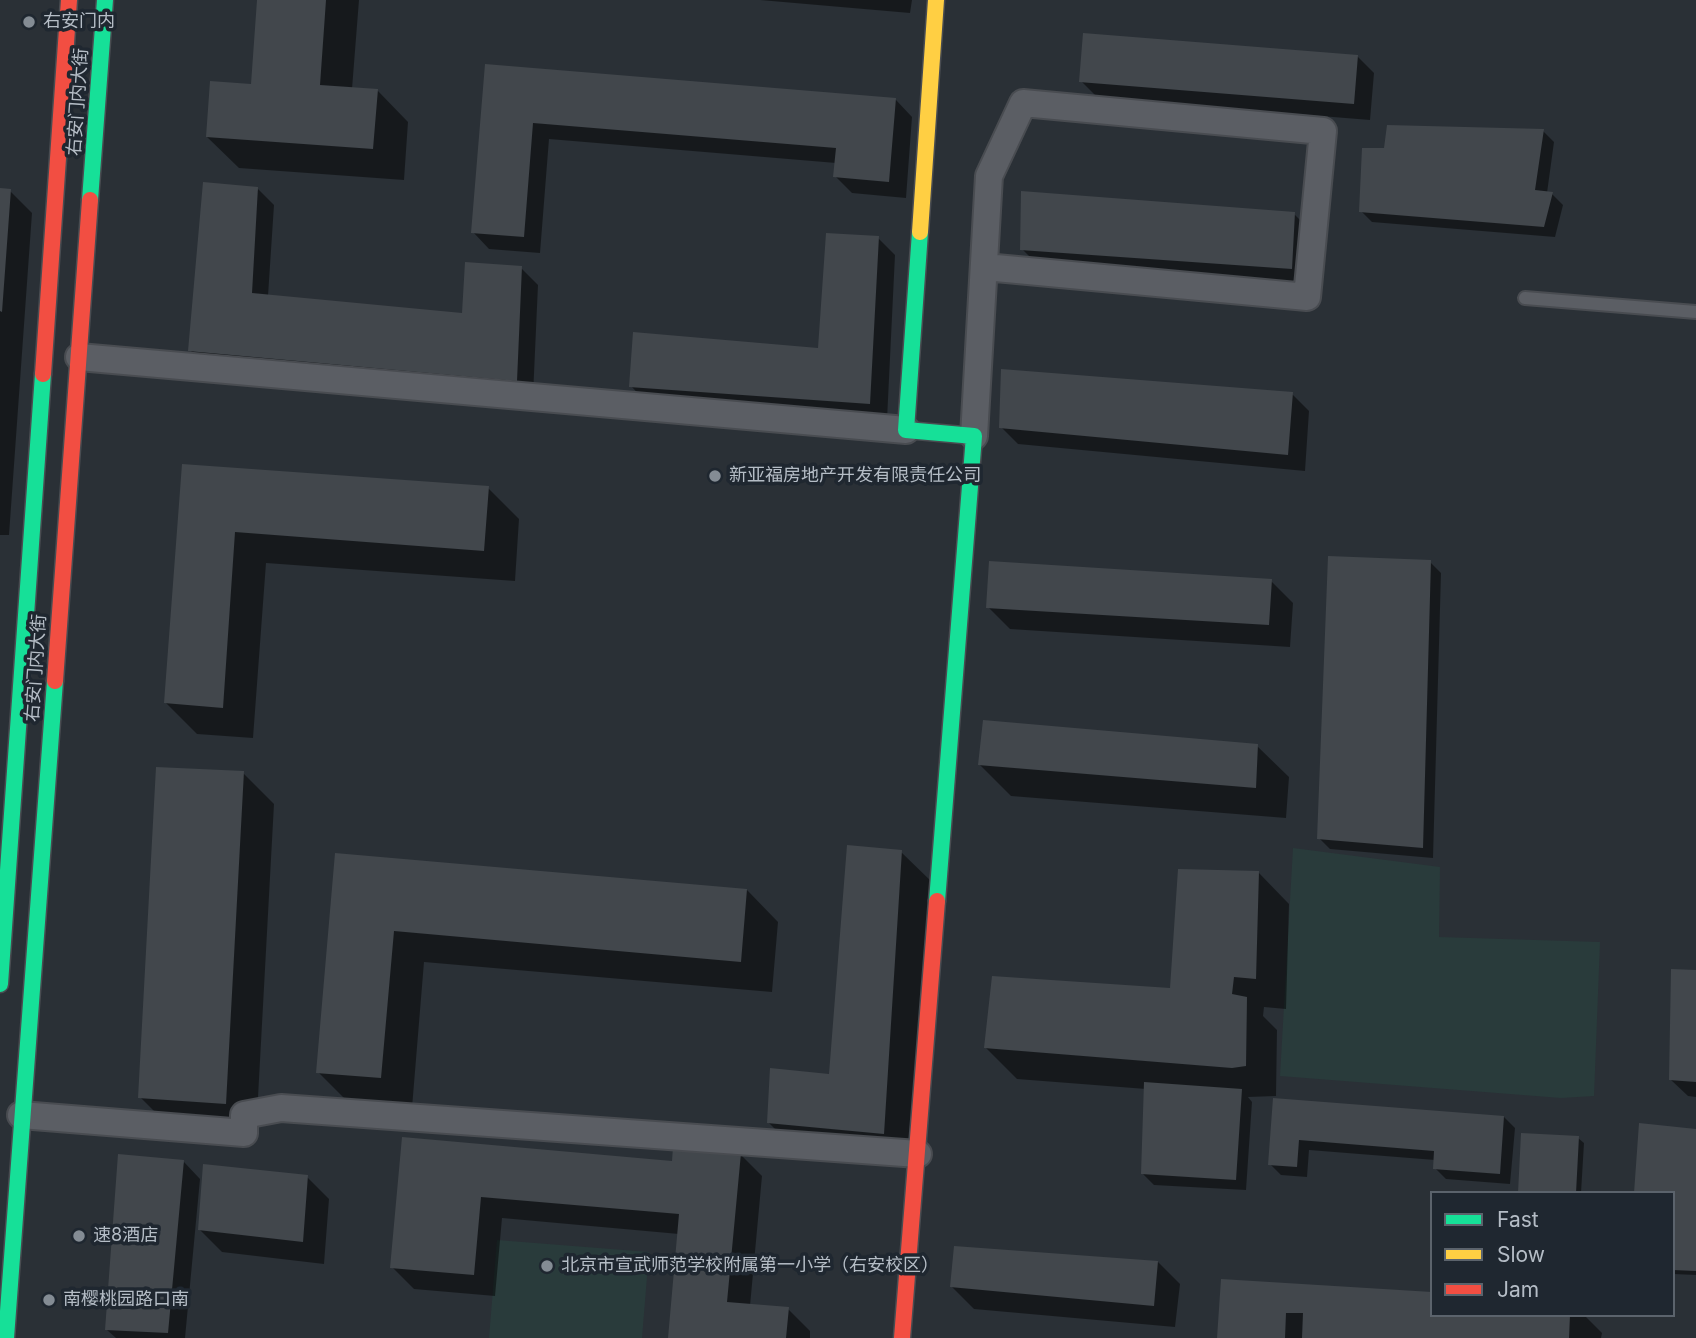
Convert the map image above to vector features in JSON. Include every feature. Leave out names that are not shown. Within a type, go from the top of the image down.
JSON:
[{"type":"main road","name":"右安门内大街","points":[[0,984],[69,0]]},
{"type":"main road","name":"右安门内大街","points":[[6,1338],[105,0]]},
{"type":"main road","points":[[902,1338],[974,436],[906,430],[936,0]]},
{"type":"street","points":[[974,436],[989,176],[1023,103],[1323,131],[1307,297],[985,267]]},
{"type":"street","points":[[79,358],[906,430]]},
{"type":"street","points":[[21,1115],[244,1133],[244,1115],[281,1108],[918,1154]]},
{"type":"lane","points":[[1525,298],[1696,312]]},
{"type":"shaded area","points":[[1293,848],[1440,867],[1439,937],[1600,942],[1594,1096],[1561,1098],[1280,1076]]},
{"type":"shaded area","points":[[497,1240],[649,1252],[642,1338],[489,1338]]},
{"type":"building","points":[[257,0],[326,0],[320,85],[378,89],[373,149],[206,137],[210,81],[251,84]]},
{"type":"building","points":[[1083,33],[1358,55],[1354,104],[1079,82]]},
{"type":"building","points":[[485,64],[896,98],[889,182],[833,177],[836,148],[533,123],[524,237],[471,233]]},
{"type":"building","points":[[1387,125],[1544,129],[1535,190],[1553,192],[1544,227],[1359,212],[1362,148],[1384,148]]},
{"type":"building","points":[[203,182],[258,187],[252,293],[462,313],[465,262],[522,266],[517,381],[188,351]]},
{"type":"building","points":[[0,188],[11,189],[2,312],[0,311]]},
{"type":"building","points":[[1021,191],[1295,212],[1292,269],[1020,250]]},
{"type":"building","points":[[826,233],[879,236],[870,404],[629,387],[633,332],[818,348]]},
{"type":"building","points":[[1001,369],[1293,392],[1288,455],[999,428]]},
{"type":"building","points":[[182,464],[489,486],[484,551],[235,532],[223,708],[164,703]]},
{"type":"building","points":[[1328,556],[1431,560],[1423,848],[1317,839]]},
{"type":"building","points":[[989,561],[1272,579],[1269,625],[986,608]]},
{"type":"building","points":[[983,720],[1258,744],[1256,788],[978,765]]},
{"type":"building","points":[[156,767],[244,771],[226,1104],[138,1098]]},
{"type":"building","points":[[847,845],[902,850],[884,1134],[767,1123],[770,1068],[829,1074]]},
{"type":"building","points":[[335,853],[747,889],[741,962],[394,931],[381,1078],[316,1073]]},
{"type":"building","points":[[1178,869],[1259,871],[1256,979],[1234,977],[1232,994],[1247,997],[1246,1066],[1232,1068],[984,1048],[992,976],[1170,988]]},
{"type":"building","points":[[1671,969],[1696,970],[1696,1082],[1669,1080]]},
{"type":"building","points":[[1144,1082],[1242,1089],[1236,1180],[1141,1174]]},
{"type":"building","points":[[1273,1098],[1504,1116],[1500,1174],[1433,1169],[1434,1151],[1299,1140],[1297,1167],[1268,1165]]},
{"type":"building","points":[[1639,1123],[1696,1129],[1696,1271],[1675,1270],[1675,1191],[1634,1191]]},
{"type":"building","points":[[1521,1133],[1579,1136],[1576,1191],[1518,1191]]},
{"type":"building","points":[[402,1137],[672,1161],[673,1147],[741,1153],[727,1302],[789,1307],[786,1338],[668,1338],[679,1214],[481,1197],[474,1275],[390,1268]]},
{"type":"building","points":[[118,1154],[184,1160],[168,1333],[105,1330]]},
{"type":"building","points":[[203,1164],[308,1175],[303,1242],[198,1230]]},
{"type":"building","points":[[954,1246],[1158,1261],[1154,1306],[950,1287]]},
{"type":"building","points":[[1221,1279],[1430,1292],[1430,1317],[1570,1317],[1569,1338],[1302,1338],[1303,1313],[1286,1313],[1285,1338],[1217,1338]]},
{"type":"traffic: fast","points":[[90,200],[105,0]]},
{"type":"traffic: fast","points":[[920,232],[906,430],[974,436],[937,901]]},
{"type":"traffic: fast","points":[[0,984],[43,374]]},
{"type":"traffic: fast","points":[[6,1338],[55,681]]},
{"type":"traffic: slow","points":[[920,232],[936,0]]},
{"type":"traffic: jam","points":[[43,374],[69,0]]},
{"type":"traffic: jam","points":[[55,681],[90,200]]},
{"type":"traffic: jam","points":[[902,1338],[937,901]]},
{"type":"place","name":"右安门内","points":[[29,22]]},
{"type":"place","name":"新亚福房地产开发有限责任公司","points":[[715,476]]},
{"type":"place","name":"速8酒店","points":[[79,1236]]},
{"type":"place","name":"北京市宣武师范学校附属第一小学（右安校区）","points":[[547,1266]]},
{"type":"place","name":"南樱桃园路口南","points":[[49,1300]]}]
